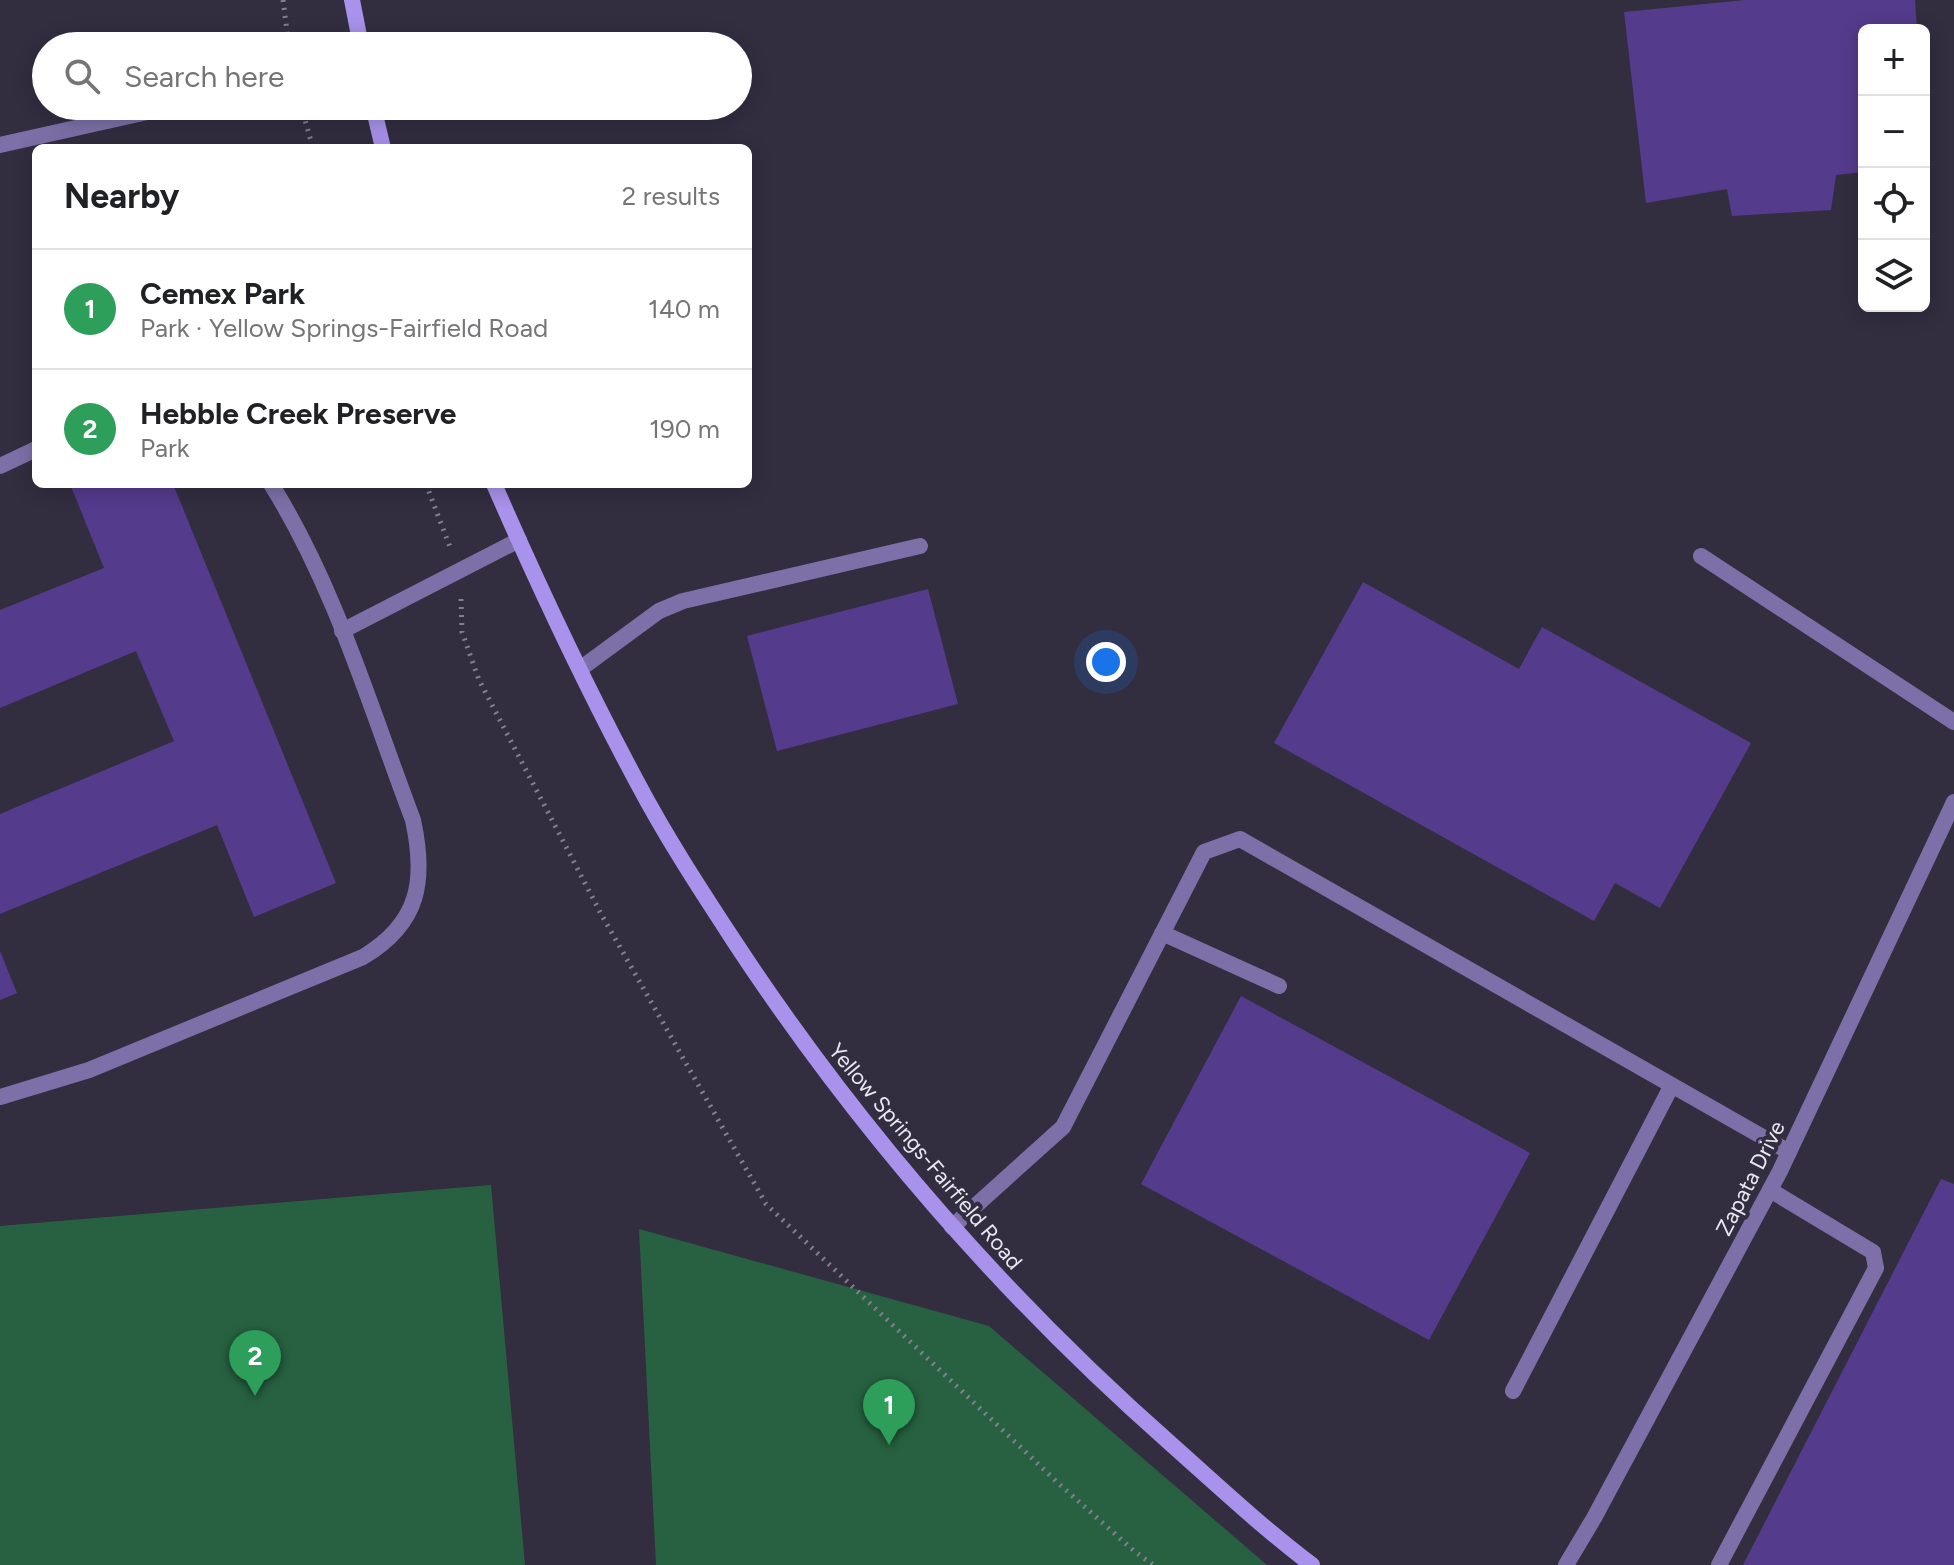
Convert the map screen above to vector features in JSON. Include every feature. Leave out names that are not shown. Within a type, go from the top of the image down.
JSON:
[{"type":"main road","points":[[352,0],[358,32]]},
{"type":"main road","points":[[376,120],[382,144]]},
{"type":"main road","name":"Yellow Springs-Fairfield Road","points":[[496,488],[638,785],[708,901],[779,1009],[857,1115],[1027,1309],[1101,1382],[1280,1541],[1312,1565]]},
{"type":"street","points":[[0,145],[112,120]]},
{"type":"street","points":[[0,466],[32,451]]},
{"type":"street","points":[[0,1097],[89,1070],[343,967],[380,947],[405,918],[413,902],[420,878],[420,852],[415,830],[342,631],[297,525],[274,488]]},
{"type":"street","points":[[342,631],[519,540]]},
{"type":"street","points":[[580,669],[659,611],[683,601],[920,546]]},
{"type":"street","points":[[1701,556],[1954,722]]},
{"type":"street","name":"Zapata Drive","points":[[1566,1565],[1770,1190],[1954,802]]},
{"type":"street","points":[[952,1227],[1063,1127],[1204,852],[1240,839],[1789,1152]]},
{"type":"street","points":[[1162,933],[1279,986]]},
{"type":"street","points":[[1513,1391],[1672,1085]]},
{"type":"street","points":[[1719,1565],[1876,1268],[1873,1252],[1770,1190]]},
{"type":"path","points":[[283,0],[287,32]]},
{"type":"path","points":[[305,120],[312,144]]},
{"type":"path","points":[[428,488],[460,572],[462,632],[479,680],[600,912],[766,1204],[1058,1483],[1153,1565]]},
{"type":"green space","points":[[491,1185],[525,1565],[0,1565],[0,1226]]},
{"type":"green space","points":[[639,1229],[989,1326],[1267,1565],[656,1565]]},
{"type":"building","points":[[1745,0],[1915,0],[1917,24],[1858,24],[1858,173],[1836,175],[1831,210],[1732,216],[1727,189],[1646,203],[1624,12]]},
{"type":"building","points":[[72,488],[175,488],[336,883],[254,917],[217,825],[0,914],[0,814],[174,741],[136,651],[0,708],[0,610],[104,568]]},
{"type":"building","points":[[1363,582],[1519,669],[1542,627],[1751,743],[1660,908],[1615,883],[1594,921],[1274,743]]},
{"type":"building","points":[[928,589],[958,704],[777,751],[747,636]]},
{"type":"building","points":[[0,951],[17,993],[0,1000]]},
{"type":"building","points":[[1241,996],[1530,1153],[1429,1340],[1141,1184]]},
{"type":"building","points":[[1941,1179],[1954,1184],[1954,1565],[1743,1565]]},
{"type":"place","name":"Hebble Creek Preserve","points":[[255,1396]]},
{"type":"place","name":"Cemex Park","points":[[889,1445]]}]
